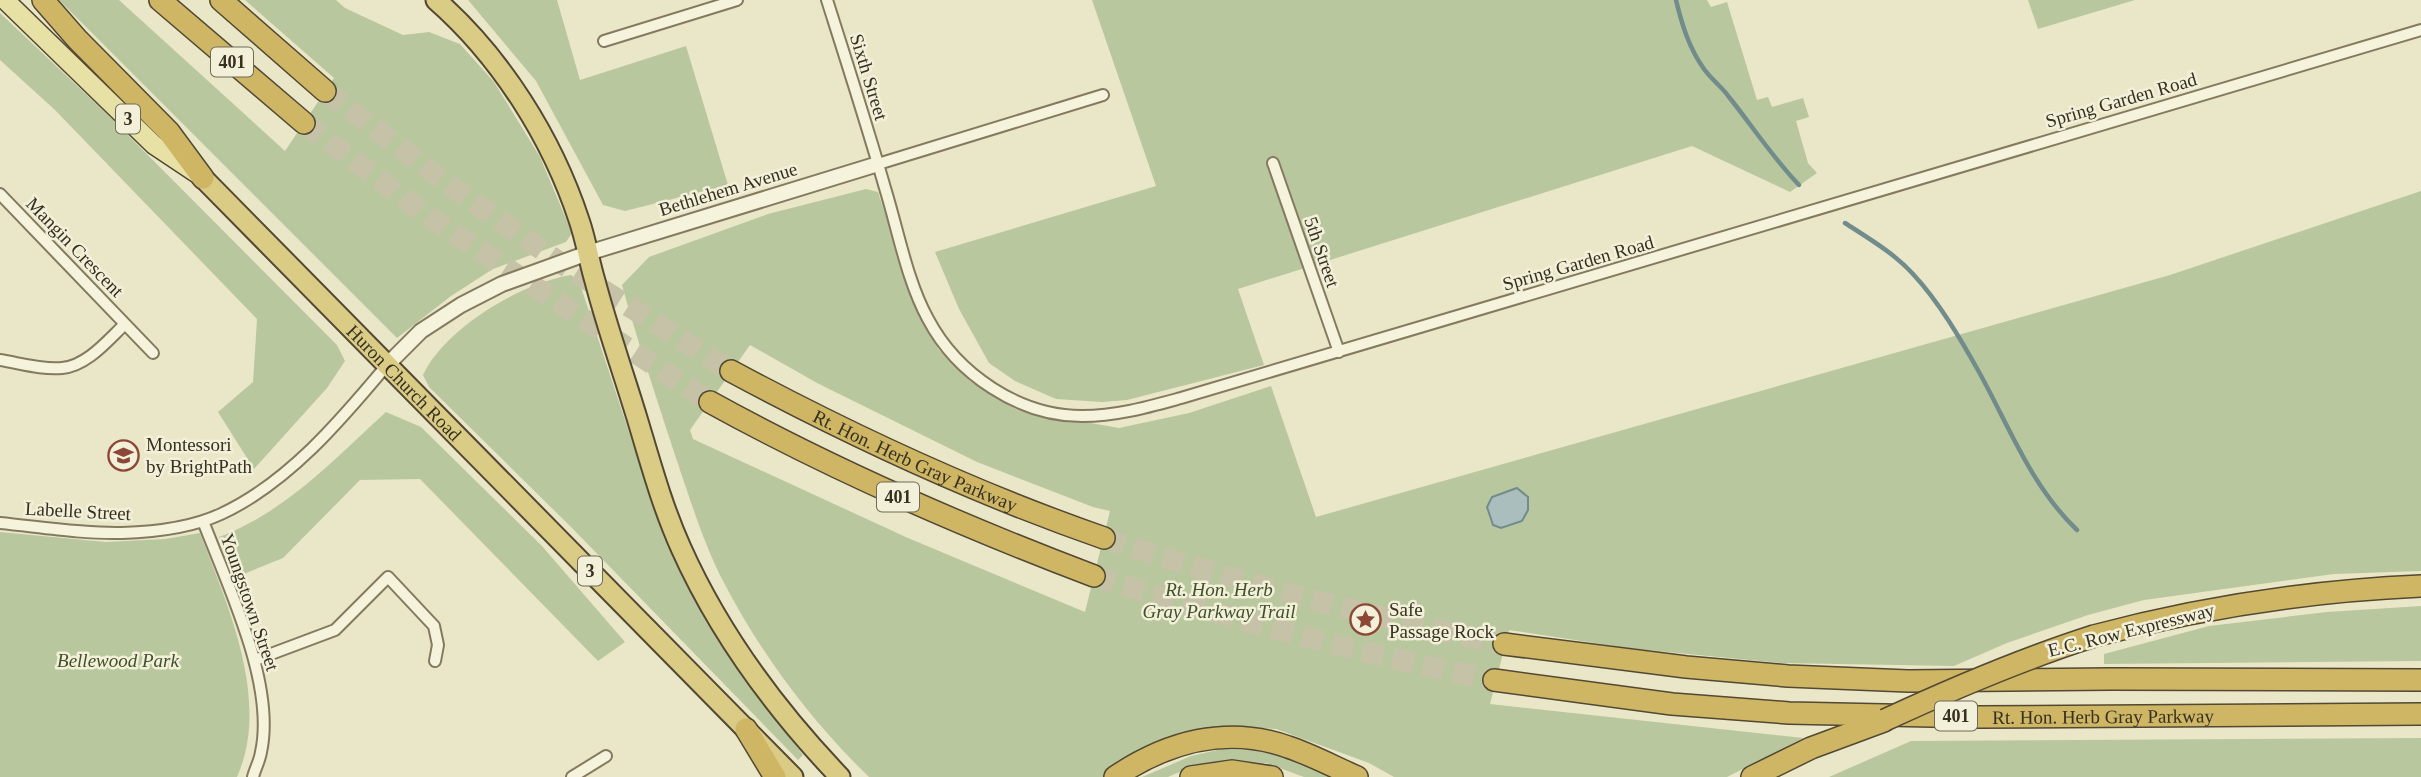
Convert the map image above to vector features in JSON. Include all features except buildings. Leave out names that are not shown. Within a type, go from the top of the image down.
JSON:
[{"type":"highway","points":[[43,0],[77,39],[169,132],[203,178]]},
{"type":"highway","name":"401","points":[[160,0],[304,123]]},
{"type":"highway","name":"401","points":[[220,0],[325,92]]},
{"type":"highway","points":[[436,0],[482,48],[536,125],[575,208],[660,493],[681,548],[714,611],[752,671],[793,724],[840,777]]},
{"type":"highway","name":"Huron Church Road","points":[[203,178],[793,777]]},
{"type":"highway","name":"Rt. Hon. Herb Gray Parkway","points":[[732,371],[802,409],[912,462],[990,496],[1104,538]]},
{"type":"highway","name":"Rt. Hon. Herb Gray Parkway","points":[[710,402],[863,481],[962,524],[1094,576]]},
{"type":"highway","name":"E.C. Row Expressway","points":[[1752,777],[1794,767],[1885,720],[1968,682],[2040,653],[2094,636],[2248,602],[2348,590],[2421,586]]},
{"type":"highway","name":"Rt. Hon. Herb Gray Parkway","points":[[1504,644],[1686,667],[1788,676],[1908,681],[2421,680]]},
{"type":"highway","name":"Rt. Hon. Herb Gray Parkway","points":[[1494,680],[1672,705],[1803,714],[1966,717],[2421,714]]},
{"type":"highway","points":[[746,729],[775,777]]},
{"type":"highway","points":[[1115,777],[1164,749],[1201,739],[1229,737],[1258,739],[1287,746],[1357,777]]},
{"type":"highway","points":[[1191,777],[1232,771],[1272,777]]},
{"type":"main road","name":"Huron Church Road","points":[[5,0],[154,145],[203,178]]},
{"type":"street","points":[[604,41],[737,0]]},
{"type":"street","name":"Sixth Street","points":[[827,0],[878,164]]},
{"type":"street","name":"Spring Garden Road","points":[[878,164],[918,295],[932,326],[950,352],[983,382],[1026,406],[1080,416],[1112,415],[1339,352],[2421,30]]},
{"type":"street","name":"Bethlehem Avenue","points":[[387,365],[421,331],[489,290],[588,253],[1103,95]]},
{"type":"street","name":"5th Street","points":[[1273,163],[1339,352]]},
{"type":"street","name":"Mangin Crescent","points":[[0,194],[153,353]]},
{"type":"street","name":"Mangin Crescent","points":[[0,360],[52,368],[70,367],[87,358],[125,324]]},
{"type":"street","name":"Labelle Street","points":[[0,523],[122,533],[172,528],[203,521],[239,504],[298,461],[387,365]]},
{"type":"street","name":"Youngstown Street","points":[[203,521],[255,660],[262,692],[262,751],[253,777]]},
{"type":"street","points":[[255,660],[335,630],[388,577],[434,626],[438,645],[435,661]]},
{"type":"street","points":[[572,777],[606,756]]},
{"type":"green space","points":[[59,0],[119,0],[285,151],[334,78],[245,0],[336,0],[345,8],[403,35],[429,32],[460,44],[494,82],[540,157],[572,233],[566,242],[493,269],[451,296],[397,338]]},
{"type":"green space","points":[[468,0],[557,0],[580,80],[686,46],[728,185],[625,211],[603,205],[536,81]]},
{"type":"green space","points":[[1092,0],[1707,0],[1711,7],[1727,2],[1757,100],[1768,97],[1772,107],[1803,98],[1809,117],[1796,121],[1808,163],[1817,173],[1790,192],[1692,146],[1238,289],[1264,365],[1127,400],[1102,402],[1056,399],[1015,381],[989,363],[959,309],[935,252],[1156,186]]},
{"type":"green space","points":[[2028,0],[2135,0],[2038,29]]},
{"type":"green space","points":[[0,13],[107,114],[337,345],[345,361],[327,388],[254,469],[218,412],[253,382],[257,319],[55,110],[0,60]]},
{"type":"green space","name":"Rt. Hon. Herb Gray Parkway Trail","points":[[866,189],[878,192],[919,315],[939,350],[970,381],[1017,410],[1119,428],[1189,413],[1271,386],[1316,517],[2170,275],[2421,191],[2421,571],[2334,574],[2144,600],[2088,615],[2007,643],[1954,666],[1780,663],[1627,648],[1509,630],[1490,704],[1804,738],[1727,777],[1394,777],[1369,763],[1276,729],[1218,726],[1145,747],[1103,777],[869,777],[827,733],[788,685],[723,581],[692,505],[622,285],[649,257],[768,214]],"holes":[[[750,345],[817,383],[977,462],[1093,507],[1110,511],[1085,612],[908,538],[693,439],[690,430]]]},
{"type":"green space","points":[[571,275],[579,281],[664,538],[698,605],[725,650],[803,755],[798,760],[571,527],[429,387],[423,375],[448,341],[486,310],[530,287]]},
{"type":"green space","points":[[386,412],[421,427],[542,546],[625,642],[598,661],[420,479],[360,480],[283,558],[239,576],[219,537],[266,514],[288,499]]},
{"type":"green space","name":"Bellewood Park","points":[[0,532],[106,542],[165,539],[200,533],[233,622],[248,686],[246,748],[237,777],[0,777]]},
{"type":"green space","points":[[2421,606],[2421,661],[2104,664],[2104,654],[2209,626],[2327,612]]},
{"type":"green space","points":[[2421,738],[2421,777],[1829,777],[1911,741]]},
{"type":"green space","points":[[1226,748],[1273,751],[1335,777],[1304,777],[1266,763],[1223,762],[1184,770],[1168,777],[1142,777],[1191,756]]},
{"type":"shaded area","points":[[1517,488],[1528,497],[1528,510],[1522,521],[1501,528],[1493,525],[1487,507],[1492,497]]},
{"type":"waterway","points":[[1676,0],[1687,36],[1704,69],[1799,185]]},
{"type":"waterway","points":[[1845,223],[1898,259],[1932,296],[1972,359],[2034,475],[2061,513],[2077,530]]},
{"type":"tunnel","points":[[325,91],[452,187],[565,266],[731,371]]},
{"type":"tunnel","points":[[304,123],[432,219],[710,402]]},
{"type":"tunnel","points":[[1104,538],[1302,597],[1504,644]]},
{"type":"tunnel","points":[[1094,576],[1292,634],[1494,680]]},
{"type":"place","name":"Montessori by BrightPath","points":[[123,455]]},
{"type":"place","name":"Safe Passage Rock","points":[[1366,620]]}]
